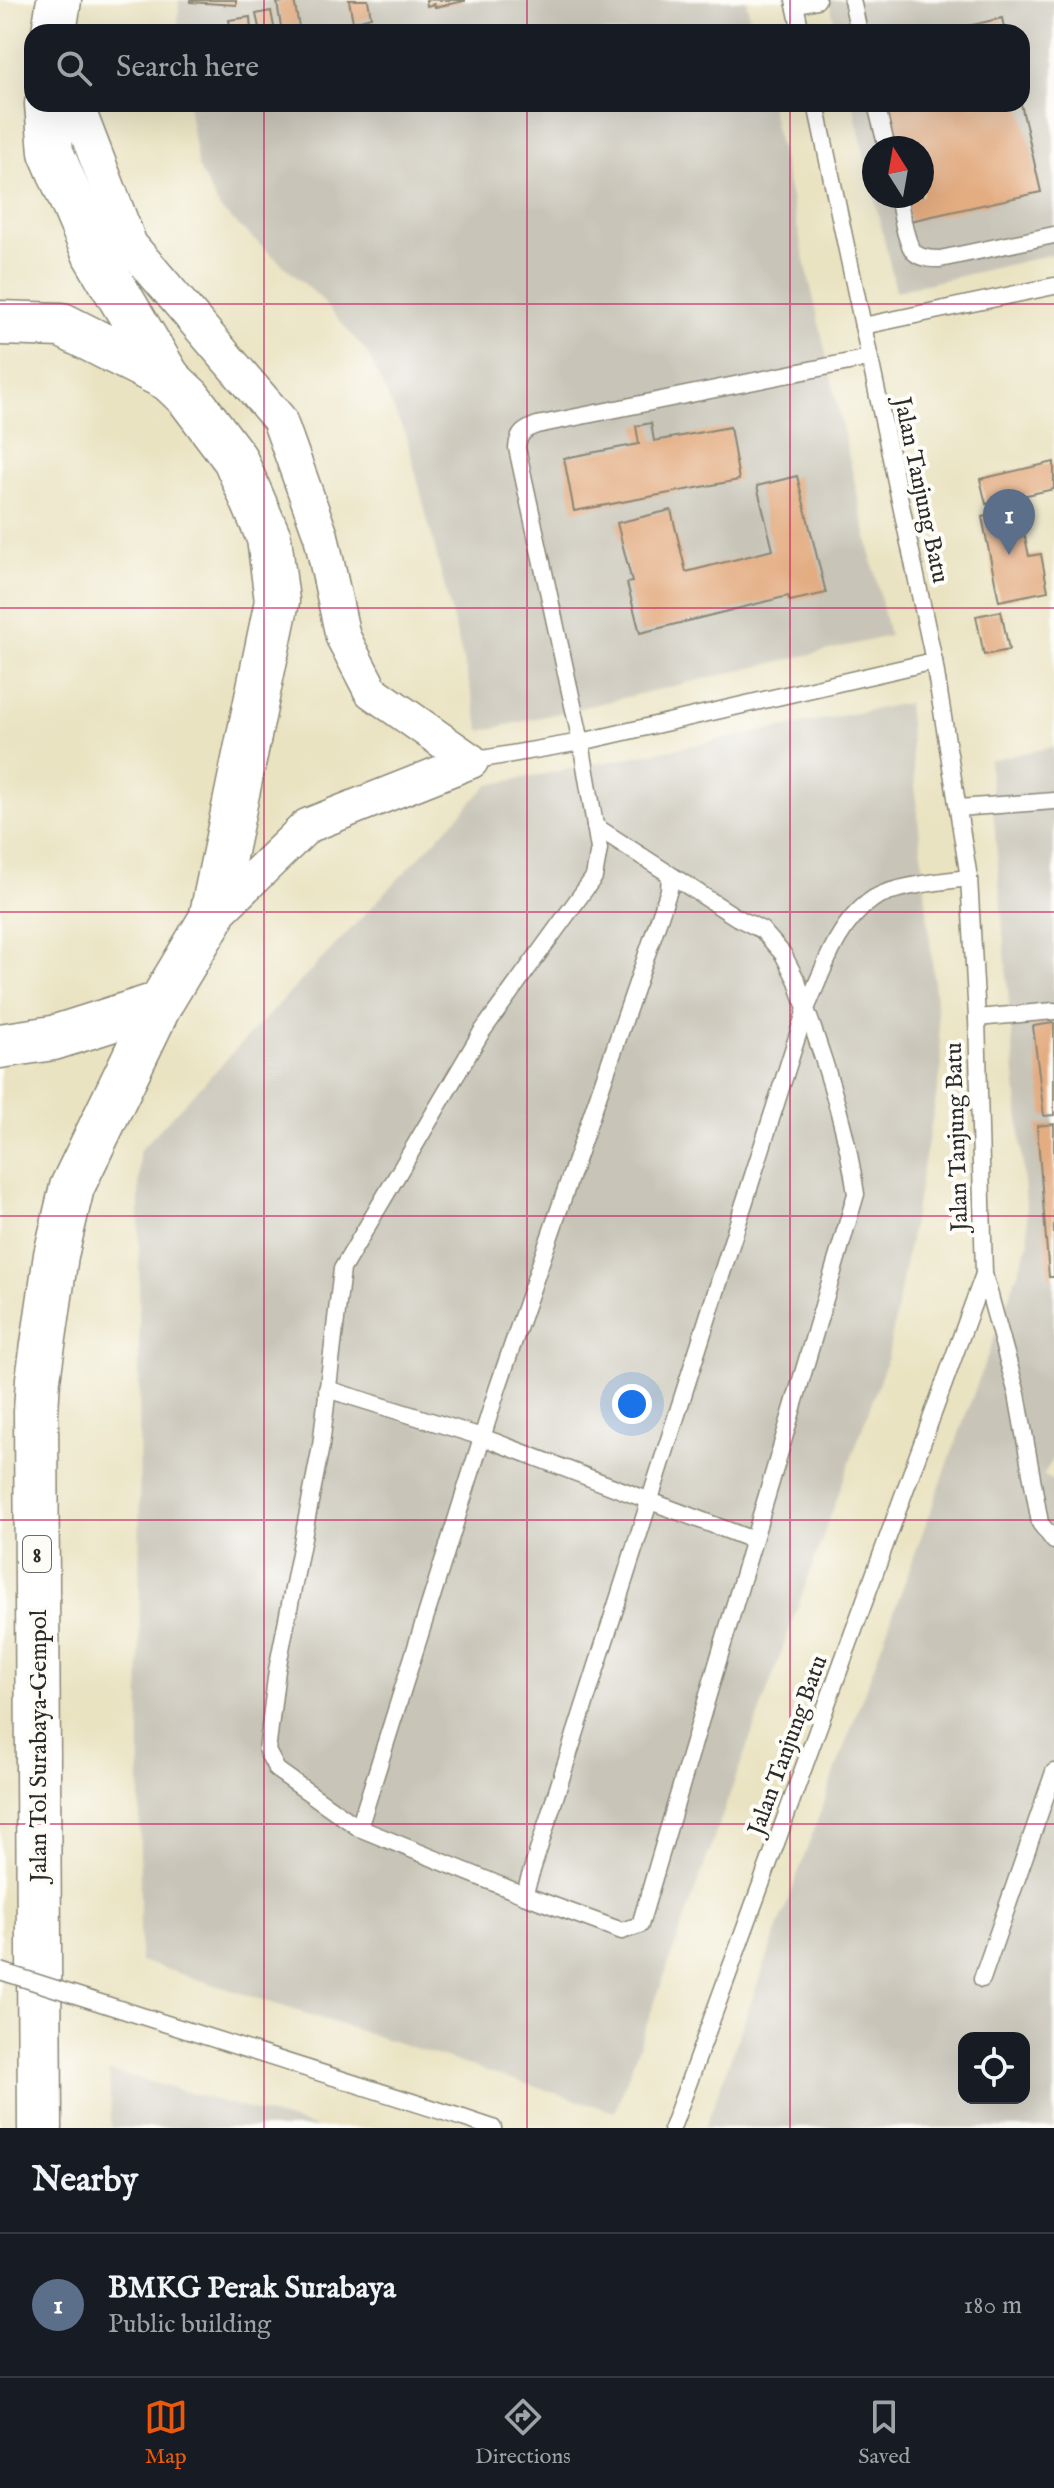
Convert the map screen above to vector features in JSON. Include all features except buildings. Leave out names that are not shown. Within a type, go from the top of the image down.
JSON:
[{"type":"main road","points":[[55,24],[59,0]]},
{"type":"main road","points":[[48,112],[51,152],[95,255],[169,379]]},
{"type":"main road","points":[[0,323],[62,325],[169,379]]},
{"type":"main road","name":"Jalan Tol Surabaya–Gempol","points":[[40,2128],[36,1411],[56,1255],[72,1187],[160,1004],[211,919],[277,601],[269,538],[235,459],[189,398],[169,379]]},
{"type":"main road","points":[[0,1046],[53,1038],[160,1004]]},
{"type":"street","points":[[79,112],[130,245],[279,419],[321,536],[343,637],[371,691],[471,761]]},
{"type":"street","points":[[211,919],[307,826],[471,761]]},
{"type":"lane","points":[[799,24],[794,2],[817,0]]},
{"type":"lane","points":[[852,0],[857,24]]},
{"type":"lane","name":"Jalan Tanjung Batu","points":[[672,2128],[984,1274],[977,1018],[969,878],[934,661],[818,112]]},
{"type":"lane","points":[[878,112],[884,136]]},
{"type":"lane","points":[[901,208],[909,243],[915,253],[926,259],[940,259],[1054,235]]},
{"type":"lane","points":[[863,326],[1054,286]]},
{"type":"lane","points":[[595,826],[762,930],[783,954],[797,981],[826,1063],[851,1157],[856,1194],[640,1925],[622,1931],[359,1828],[277,1770],[267,1751],[277,1670],[321,1446],[342,1269],[481,1033],[594,877],[599,849],[595,826],[581,742],[517,448],[518,438],[525,430],[537,425],[869,358]]},
{"type":"lane","points":[[471,761],[581,742],[934,661]]},
{"type":"lane","points":[[958,808],[1054,801]]},
{"type":"lane","points":[[359,1828],[482,1437],[669,890],[670,875]]},
{"type":"lane","points":[[524,1895],[806,1009],[844,926],[874,898],[917,885],[969,878]]},
{"type":"lane","points":[[977,1018],[1054,1011]]},
{"type":"lane","points":[[984,1274],[1017,1394],[1040,1523],[1054,1541]]},
{"type":"lane","points":[[327,1389],[482,1437],[753,1540]]},
{"type":"lane","points":[[982,1979],[1054,1772]]},
{"type":"lane","points":[[0,1971],[493,2128]]},
{"type":"shaded area","points":[[179,0],[746,0],[751,24],[178,24]]},
{"type":"shaded area","points":[[829,0],[1054,0],[1054,254],[896,291],[877,208],[934,208],[934,136],[862,136],[862,143],[855,112],[1030,112],[1030,24],[835,24]]},
{"type":"shaded area","points":[[189,112],[772,112],[889,636],[481,731],[407,438],[366,351],[317,295],[220,209],[198,167]]},
{"type":"shaded area","points":[[907,703],[942,1065],[888,1357],[615,2112],[140,1961],[139,1151],[488,785]]},
{"type":"shaded area","points":[[1054,747],[1054,1458],[1043,1475],[1054,1482],[1054,2128],[705,2128],[1029,1242],[989,760]]},
{"type":"shaded area","points":[[109,2071],[318,2128],[111,2128]]},
{"type":"place","name":"BMKG Perak Surabaya","points":[[1009,555]]}]
